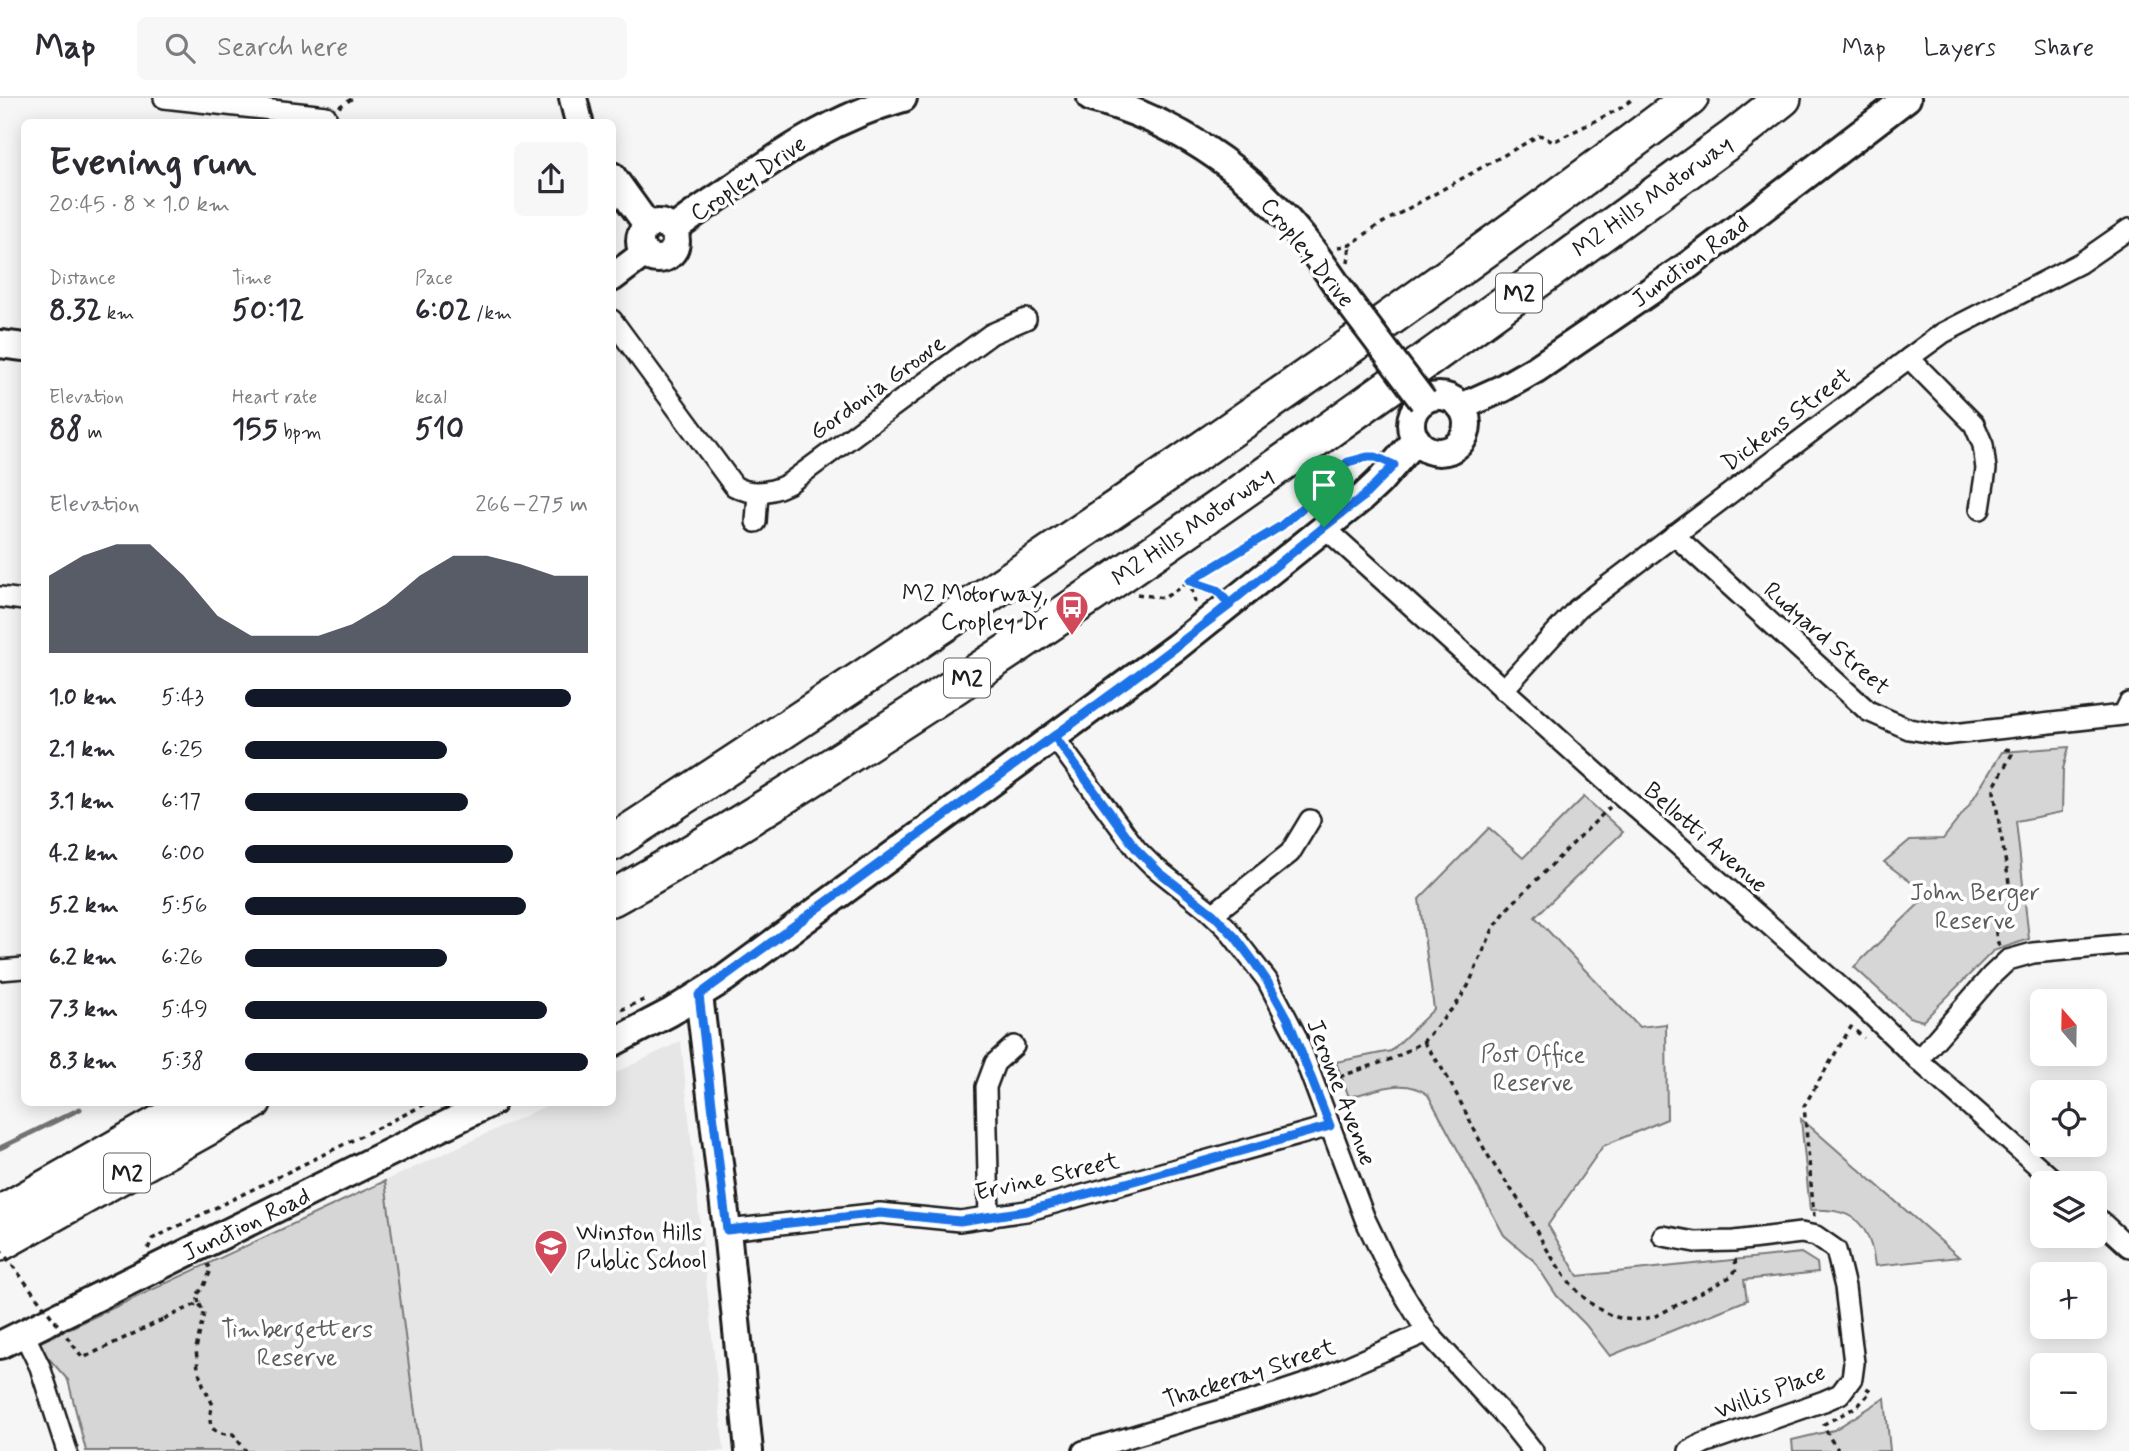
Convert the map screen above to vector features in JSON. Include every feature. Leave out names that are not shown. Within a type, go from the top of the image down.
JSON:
[{"type":"highway","name":"M2","points":[[616,840],[1198,453],[1494,245],[1690,98]]},
{"type":"highway","name":"M2 Hills Motorway","points":[[616,896],[766,809],[1066,613],[1378,396],[1734,137],[1783,98]]},
{"type":"highway","name":"M2","points":[[0,1214],[190,1106]]},
{"type":"highway","name":"M2","points":[[0,1246],[246,1106]]},
{"type":"street","points":[[164,98],[326,116]]},
{"type":"street","points":[[573,98],[578,119]]},
{"type":"street","name":"Cropley Drive","points":[[660,228],[814,133],[869,108],[903,98]]},
{"type":"street","name":"Cropley Drive","points":[[1091,98],[1123,107],[1184,134],[1242,175],[1296,230],[1423,401]]},
{"type":"street","name":"Junction Road","points":[[1461,407],[1536,369],[1690,264],[1907,98]]},
{"type":"street","points":[[616,180],[676,242],[667,256],[655,258],[645,253],[616,275]]},
{"type":"street","name":"Dickens Street","points":[[1503,690],[1577,609],[1909,358],[1943,333],[2080,263],[2129,229]]},
{"type":"street","name":"Gordonia Groove","points":[[758,493],[788,484],[990,334],[1026,319]]},
{"type":"street","points":[[616,325],[734,486],[743,491],[758,493],[756,522]]},
{"type":"street","points":[[0,344],[21,347]]},
{"type":"street","points":[[1909,358],[1974,424],[1983,445],[1986,469],[1980,509]]},
{"type":"street","points":[[1438,396],[1447,397],[1461,407],[1465,415],[1465,432],[1461,440],[1447,451],[1430,450],[1416,439],[1411,424],[1416,408],[1423,401],[1438,396]]},
{"type":"street","points":[[616,1041],[699,995],[1055,737],[1230,605],[1362,498],[1416,439]]},
{"type":"street","name":"Bellotti Avenue","points":[[1324,527],[2043,1171]]},
{"type":"street","name":"Rudyard Street","points":[[1674,535],[1868,711],[1909,729],[1944,735],[2003,730],[2123,715],[2129,703]]},
{"type":"street","points":[[0,597],[21,600]]},
{"type":"street","name":"Jerome Avenue","points":[[1055,737],[1146,859],[1213,914],[1245,949],[1276,996],[1296,1036],[1376,1244],[1427,1332],[1510,1422],[1533,1451]]},
{"type":"street","points":[[1213,914],[1290,853],[1310,820]]},
{"type":"street","points":[[1918,1060],[2008,960],[2033,953],[2129,944]]},
{"type":"street","points":[[0,970],[21,968]]},
{"type":"street","points":[[699,995],[727,1230],[749,1451]]},
{"type":"street","points":[[989,1218],[986,1087],[995,1063],[1014,1046]]},
{"type":"street","name":"Junction Road","points":[[0,1345],[484,1106]]},
{"type":"street","name":"Ervine Street","points":[[727,1230],[880,1213],[948,1220],[989,1218],[1026,1211],[1330,1126]]},
{"type":"street","points":[[2107,1227],[2129,1247]]},
{"type":"street","points":[[1663,1236],[1695,1242],[1734,1241],[1801,1233],[1816,1236]]},
{"type":"street","name":"Willis Place","points":[[1689,1451],[1704,1443],[1840,1394],[1852,1378],[1854,1363],[1836,1250],[1816,1236]]},
{"type":"street","name":"Thackeray Street","points":[[1083,1451],[1278,1394],[1427,1332]]},
{"type":"street","points":[[24,1334],[40,1367],[66,1451]]},
{"type":"path","points":[[1338,247],[1350,244],[1377,226],[1540,135],[1553,142],[1619,109],[1634,98]]},
{"type":"path","points":[[1348,264],[1350,244]]},
{"type":"path","points":[[1137,594],[1164,598],[1281,526],[1302,508],[1320,485],[1348,462],[1376,457],[1394,465]]},
{"type":"path","points":[[1190,581],[1217,590],[1230,605]]},
{"type":"path","points":[[2003,730],[2005,750],[2011,750],[2011,754],[1994,792],[2013,907],[1996,926],[1995,932],[2001,951],[2008,960]]},
{"type":"path","points":[[1338,1077],[1394,1058],[1423,1042],[1458,1002],[1493,929],[1508,908],[1606,811]]},
{"type":"path","points":[[1816,1236],[1804,1106],[1852,1027],[1864,1038]]},
{"type":"path","points":[[1423,1042],[1448,1076],[1486,1152],[1555,1263],[1569,1282],[1597,1307],[1611,1315],[1630,1319],[1658,1315],[1732,1276],[1736,1269],[1734,1241]]},
{"type":"path","points":[[0,1246],[83,1358],[199,1303]]},
{"type":"path","points":[[200,1247],[211,1270],[197,1295],[204,1313],[196,1349],[204,1387],[214,1405],[211,1426],[214,1431],[222,1434],[233,1434],[246,1451]]},
{"type":"path","points":[[1824,1424],[1839,1451]]},
{"type":"shaded area","name":"Winston Hills Public School","points":[[681,1041],[724,1451],[420,1451],[385,1181],[546,1106],[616,1106],[616,1073]]},
{"type":"green space","name":"John Berger Reserve","points":[[2069,747],[2063,769],[2062,812],[2016,821],[2029,939],[1993,951],[1923,1021],[1909,1017],[1854,967],[1925,898],[1924,892],[1884,862],[1910,840],[1943,839],[1970,804],[2002,752]]},
{"type":"green space","name":"Post Office Reserve","points":[[1584,797],[1623,832],[1535,917],[1639,1027],[1666,1024],[1667,1119],[1603,1146],[1548,1225],[1578,1276],[1801,1253],[1817,1263],[1818,1272],[1744,1280],[1747,1300],[1610,1356],[1585,1324],[1557,1296],[1534,1261],[1504,1235],[1428,1095],[1410,1086],[1400,1086],[1349,1097],[1336,1062],[1391,1051],[1434,1009],[1419,899],[1489,828],[1523,858]]},
{"type":"green space","points":[[1801,1119],[1959,1257],[1875,1266],[1869,1239],[1857,1221],[1838,1212],[1810,1210]]},
{"type":"green space","name":"Timbergetters Reserve","points":[[385,1181],[420,1451],[86,1451],[68,1380],[36,1344]]},
{"type":"green space","points":[[1885,1398],[1890,1451],[1793,1451],[1792,1440],[1834,1430]]},
{"type":"waterway","points":[[0,1148],[80,1109]]},
{"type":"place","name":"M2 Motorway, Cropley Dr","points":[[1072,637]]},
{"type":"place","name":"Winston Hills Public School","points":[[551,1276]]},
{"type":"route","points":[[1324,527],[1230,605],[1176,647],[699,995],[727,1230],[880,1213],[938,1220],[989,1218],[1026,1211],[1330,1126],[1296,1036],[1254,962],[1213,914],[1159,872],[1137,850],[1055,737],[1176,647],[1230,605],[1217,590],[1190,581],[1292,518],[1320,485],[1348,462],[1358,458],[1376,457],[1394,465],[1362,498],[1324,527]]}]
